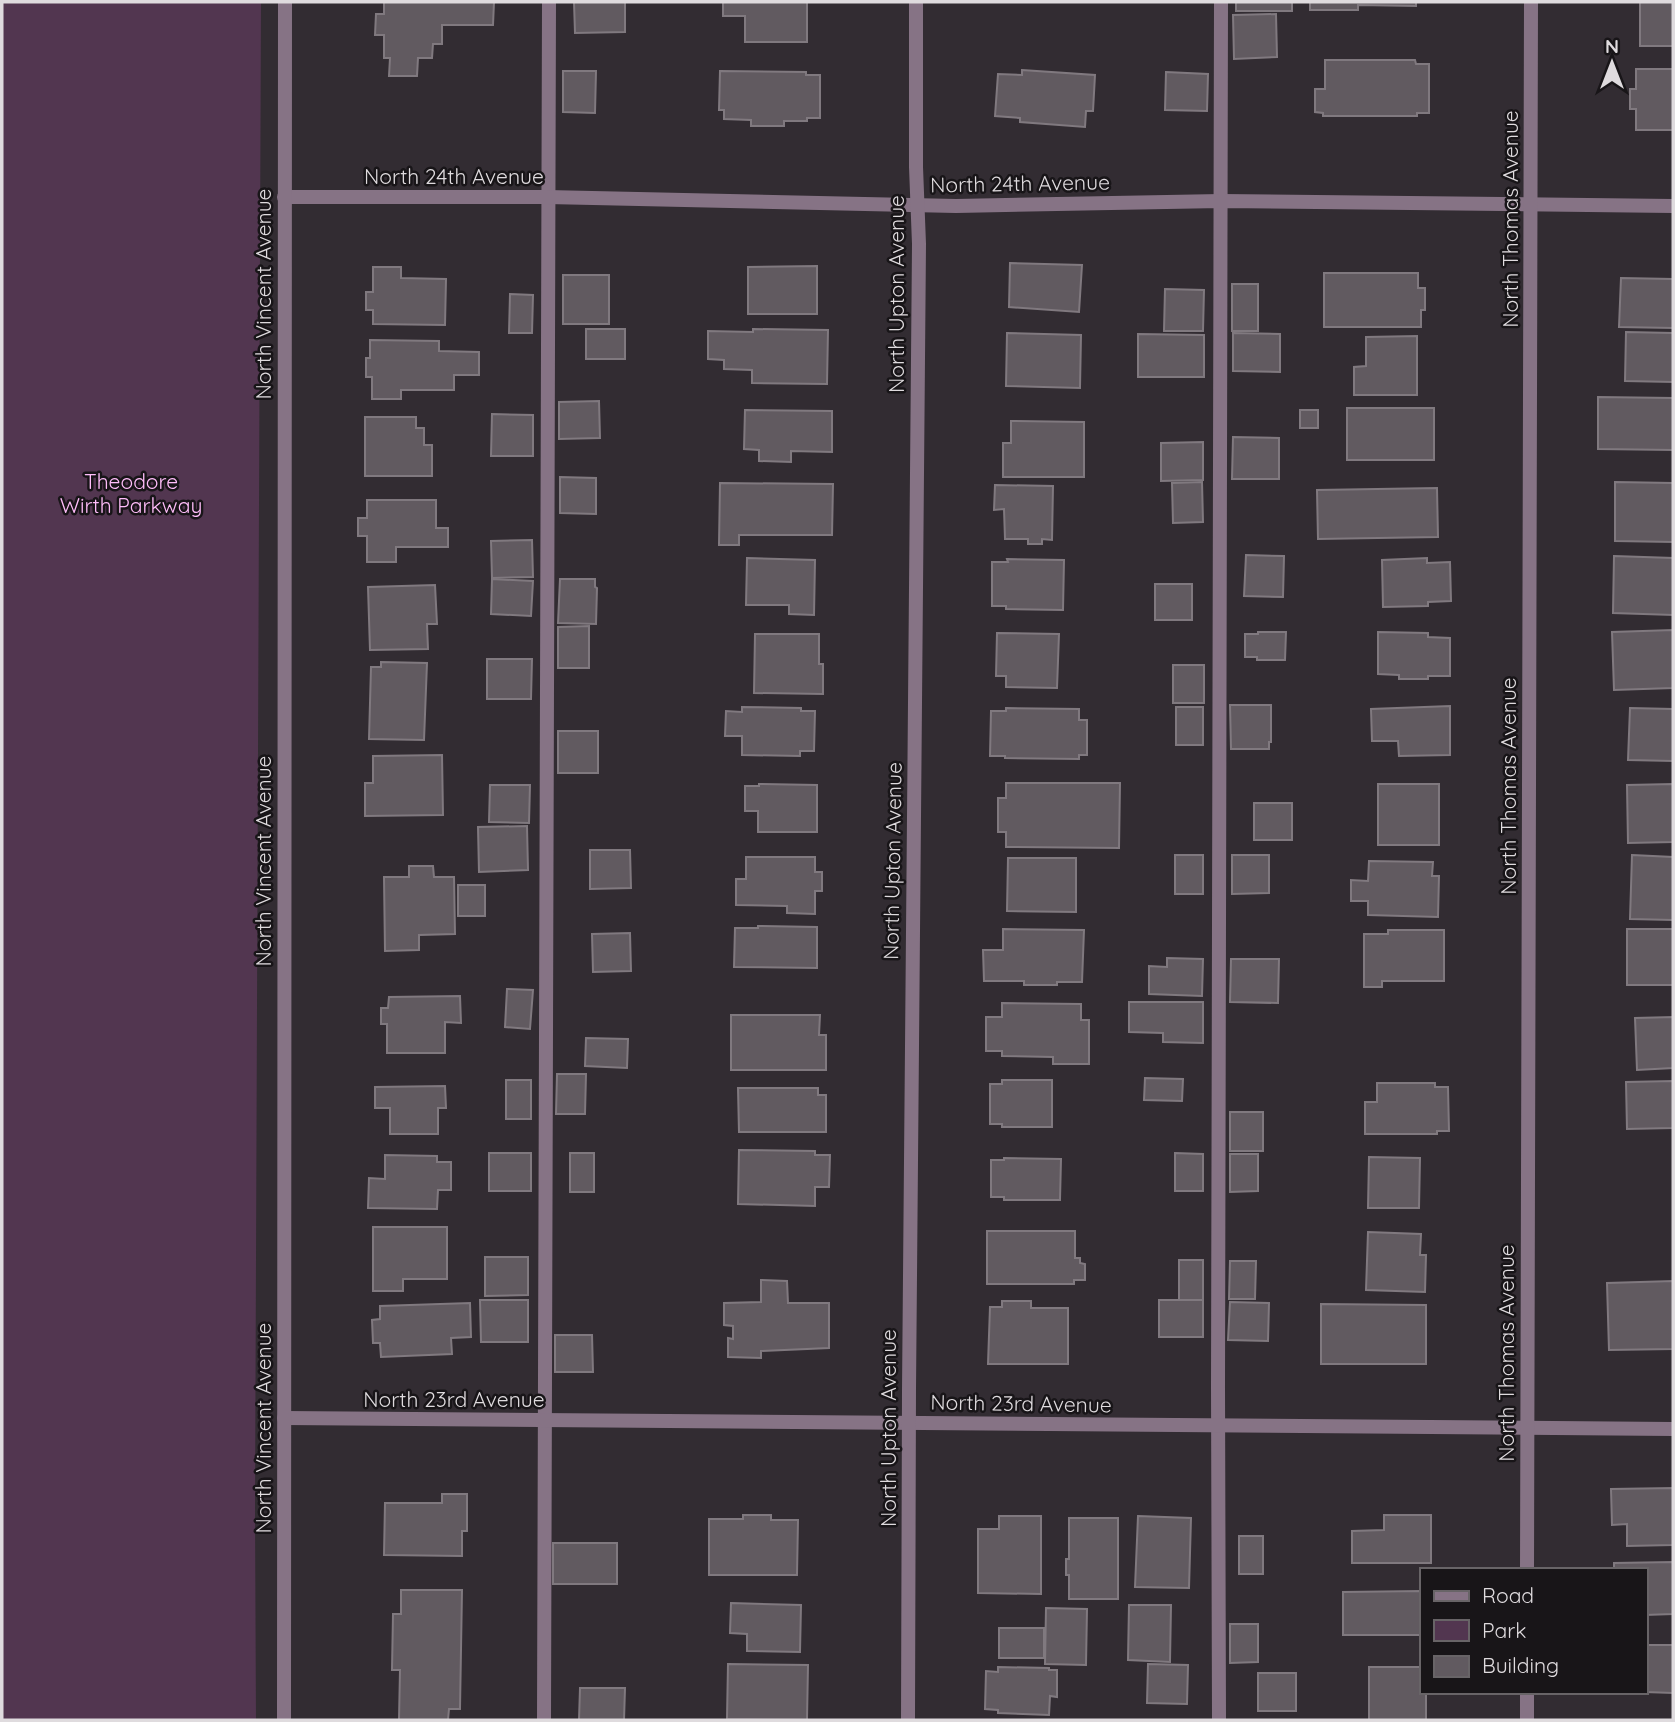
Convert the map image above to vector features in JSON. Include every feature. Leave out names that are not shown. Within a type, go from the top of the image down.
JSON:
[{"type":"street","name":"North Vincent Avenue","points":[[284,1720],[285,2]]},
{"type":"street","points":[[544,1720],[548,2]]},
{"type":"street","name":"North Upton Avenue","points":[[908,1720],[919,244],[916,205],[916,2]]},
{"type":"street","points":[[1219,1720],[1221,2]]},
{"type":"street","name":"North Thomas Avenue","points":[[1527,1568],[1531,2]]},
{"type":"street","name":"North 24th Avenue","points":[[284,197],[547,197],[970,206],[1221,201],[1673,206]]},
{"type":"street","name":"North 23rd Avenue","points":[[284,1418],[1673,1429]]},
{"type":"street","points":[[1527,1694],[1527,1720]]},
{"type":"green space","name":"Theodore Wirth Parkway","points":[[2,2],[261,2],[256,1720],[2,1720]]},
{"type":"building","points":[[384,2],[494,2],[493,25],[442,25],[442,44],[433,44],[432,58],[418,58],[417,76],[389,76],[390,58],[384,58],[384,35],[375,35],[376,14],[384,14]]},
{"type":"building","points":[[574,2],[625,2],[625,32],[575,33]]},
{"type":"building","points":[[723,2],[807,2],[807,42],[745,42],[745,16],[723,16]]},
{"type":"building","points":[[1236,2],[1292,2],[1292,11],[1236,11]]},
{"type":"building","points":[[1310,2],[1416,2],[1416,6],[1358,5],[1358,10],[1310,10]]},
{"type":"building","points":[[1640,2],[1673,2],[1673,46],[1640,46]]},
{"type":"building","points":[[1276,14],[1277,57],[1234,59],[1233,15]]},
{"type":"building","points":[[1325,60],[1415,60],[1416,64],[1429,64],[1429,113],[1417,113],[1417,116],[1323,116],[1323,113],[1315,112],[1315,89],[1325,89]]},
{"type":"building","points":[[1636,69],[1673,69],[1673,130],[1636,130],[1636,109],[1630,109],[1630,89],[1636,89]]},
{"type":"building","points":[[1022,70],[1095,75],[1093,111],[1086,111],[1085,127],[1020,122],[1020,118],[995,116],[998,74],[1022,75]]},
{"type":"building","points":[[563,71],[596,71],[595,113],[563,112]]},
{"type":"building","points":[[720,71],[806,72],[806,75],[820,75],[820,118],[784,121],[784,126],[751,126],[751,120],[724,119],[724,110],[719,110]]},
{"type":"building","points":[[1166,72],[1208,74],[1207,111],[1165,110]]},
{"type":"building","points":[[1010,263],[1082,265],[1079,312],[1009,307]]},
{"type":"building","points":[[817,266],[817,314],[748,314],[748,267]]},
{"type":"building","points":[[373,267],[401,267],[401,278],[446,279],[445,325],[373,324],[373,310],[366,310],[366,292],[373,292]]},
{"type":"building","points":[[1324,273],[1418,273],[1418,288],[1425,288],[1425,310],[1421,310],[1421,327],[1324,327]]},
{"type":"building","points":[[563,275],[609,275],[609,324],[563,324]]},
{"type":"building","points":[[1621,278],[1673,279],[1673,328],[1619,327]]},
{"type":"building","points":[[1232,284],[1258,284],[1258,331],[1232,331]]},
{"type":"building","points":[[1165,289],[1204,290],[1203,331],[1164,331]]},
{"type":"building","points":[[510,294],[533,295],[532,333],[509,333]]},
{"type":"building","points":[[586,329],[625,329],[625,359],[586,359]]},
{"type":"building","points":[[753,329],[828,330],[827,384],[752,383],[752,370],[724,369],[724,360],[708,359],[708,331],[753,332]]},
{"type":"building","points":[[1626,332],[1673,333],[1673,382],[1625,381]]},
{"type":"building","points":[[1007,333],[1081,335],[1080,388],[1006,386]]},
{"type":"building","points":[[1233,333],[1280,334],[1280,372],[1233,371]]},
{"type":"building","points":[[1138,334],[1204,335],[1204,377],[1138,377]]},
{"type":"building","points":[[1417,336],[1417,395],[1354,395],[1354,367],[1366,366],[1366,337]]},
{"type":"building","points":[[370,340],[439,341],[439,351],[479,352],[479,375],[454,375],[454,390],[401,390],[401,399],[372,399],[372,377],[366,377]]},
{"type":"building","points":[[1598,397],[1673,398],[1673,450],[1598,449]]},
{"type":"building","points":[[599,401],[600,438],[559,439],[559,402]]},
{"type":"building","points":[[1347,408],[1434,408],[1434,460],[1347,460]]},
{"type":"building","points":[[745,410],[832,411],[832,452],[791,451],[791,462],[759,461],[759,450],[744,449]]},
{"type":"building","points":[[1300,410],[1318,410],[1318,428],[1300,428]]},
{"type":"building","points":[[492,414],[533,415],[533,456],[491,456]]},
{"type":"building","points":[[365,417],[416,417],[416,428],[424,428],[424,445],[432,445],[432,476],[365,476]]},
{"type":"building","points":[[1011,421],[1084,422],[1084,477],[1003,477],[1003,443],[1011,443]]},
{"type":"building","points":[[1233,437],[1279,438],[1279,479],[1232,479]]},
{"type":"building","points":[[1203,442],[1203,480],[1161,481],[1161,443]]},
{"type":"building","points":[[560,477],[596,478],[596,514],[560,513]]},
{"type":"building","points":[[1202,482],[1203,522],[1173,523],[1172,483]]},
{"type":"building","points":[[1615,482],[1673,483],[1673,542],[1615,541]]},
{"type":"building","points":[[720,483],[833,484],[832,535],[739,535],[739,545],[719,545]]},
{"type":"building","points":[[995,485],[1053,486],[1052,540],[1042,539],[1042,544],[1028,544],[1028,539],[1005,539],[1004,509],[994,510]]},
{"type":"building","points":[[1437,488],[1438,537],[1318,539],[1317,490]]},
{"type":"building","points":[[367,500],[436,500],[436,528],[448,528],[448,547],[396,547],[396,562],[367,562],[367,536],[358,536],[358,518],[367,518]]},
{"type":"building","points":[[532,540],[533,577],[492,578],[491,541]]},
{"type":"building","points":[[1246,555],[1284,556],[1283,597],[1244,596]]},
{"type":"building","points":[[1614,556],[1673,558],[1673,615],[1613,613]]},
{"type":"building","points":[[747,558],[815,560],[814,615],[789,614],[789,605],[746,605]]},
{"type":"building","points":[[1427,558],[1427,563],[1450,562],[1451,601],[1428,602],[1428,606],[1383,607],[1382,560]]},
{"type":"building","points":[[1007,559],[1064,560],[1063,610],[1006,609],[1006,606],[992,606],[992,562],[1008,562]]},
{"type":"building","points":[[492,579],[533,581],[531,616],[491,614]]},
{"type":"building","points":[[560,579],[595,579],[596,624],[558,623]]},
{"type":"building","points":[[1155,584],[1192,584],[1192,620],[1155,620]]},
{"type":"building","points":[[435,585],[437,624],[427,624],[428,649],[370,650],[368,587]]},
{"type":"building","points":[[589,626],[589,668],[558,668],[558,627]]},
{"type":"building","points":[[1673,630],[1673,688],[1614,690],[1612,632]]},
{"type":"building","points":[[1286,632],[1285,660],[1245,657],[1245,634]]},
{"type":"building","points":[[1378,632],[1428,633],[1428,637],[1450,638],[1450,676],[1399,679],[1399,675],[1378,674]]},
{"type":"building","points":[[997,633],[1059,634],[1057,688],[1006,687],[1006,676],[996,676]]},
{"type":"building","points":[[755,634],[819,634],[823,694],[754,693]]},
{"type":"building","points":[[487,659],[532,659],[531,699],[487,699]]},
{"type":"building","points":[[381,662],[427,663],[424,740],[369,739],[371,667],[381,667]]},
{"type":"building","points":[[1173,665],[1204,665],[1204,703],[1173,703]]},
{"type":"building","points":[[1230,705],[1271,705],[1269,749],[1231,749]]},
{"type":"building","points":[[1450,706],[1450,755],[1399,756],[1398,741],[1372,741],[1371,709]]},
{"type":"building","points":[[742,707],[801,708],[801,711],[815,711],[814,751],[800,751],[800,756],[742,755],[742,736],[725,736],[726,711],[742,712]]},
{"type":"building","points":[[1176,707],[1203,707],[1203,745],[1176,745]]},
{"type":"building","points":[[1006,708],[1079,709],[1079,720],[1087,720],[1087,755],[1079,755],[1079,759],[990,756],[991,711],[1006,711]]},
{"type":"building","points":[[1630,708],[1673,709],[1673,761],[1628,760]]},
{"type":"building","points":[[558,731],[598,731],[598,773],[558,773]]},
{"type":"building","points":[[442,755],[443,815],[365,816],[365,783],[373,783],[373,756]]},
{"type":"building","points":[[1006,783],[1120,783],[1119,848],[1006,847],[1006,832],[998,832],[998,798],[1006,798]]},
{"type":"building","points":[[1378,784],[1439,784],[1439,845],[1378,845]]},
{"type":"building","points":[[1673,784],[1673,842],[1628,843],[1627,785]]},
{"type":"building","points":[[490,785],[530,785],[529,823],[489,822]]},
{"type":"building","points":[[817,785],[817,832],[758,832],[758,811],[745,811],[745,786]]},
{"type":"building","points":[[1254,803],[1292,803],[1292,840],[1254,840]]},
{"type":"building","points":[[527,826],[528,870],[479,872],[478,827]]},
{"type":"building","points":[[590,850],[630,850],[631,888],[590,889]]},
{"type":"building","points":[[1175,855],[1203,855],[1203,894],[1175,894]]},
{"type":"building","points":[[1232,855],[1269,855],[1269,893],[1232,894]]},
{"type":"building","points":[[1632,855],[1673,857],[1673,920],[1630,919]]},
{"type":"building","points":[[746,857],[815,857],[815,872],[822,872],[822,891],[815,891],[815,914],[787,913],[787,906],[736,905],[736,879],[746,879]]},
{"type":"building","points":[[1008,858],[1076,858],[1076,912],[1007,911]]},
{"type":"building","points":[[1369,861],[1433,862],[1432,876],[1439,876],[1438,917],[1368,915],[1368,901],[1351,901],[1351,880],[1368,881]]},
{"type":"building","points":[[409,866],[433,866],[434,877],[454,877],[455,934],[419,935],[419,950],[385,951],[384,877],[409,877]]},
{"type":"building","points":[[458,885],[485,885],[485,916],[458,916]]},
{"type":"building","points":[[817,927],[817,968],[734,967],[735,928]]},
{"type":"building","points":[[1003,929],[1084,930],[1082,982],[1024,985],[1024,981],[984,981],[983,950],[1003,950]]},
{"type":"building","points":[[1627,929],[1673,929],[1673,985],[1627,985]]},
{"type":"building","points":[[1388,930],[1444,930],[1444,981],[1382,981],[1382,987],[1364,987],[1364,934],[1388,934]]},
{"type":"building","points":[[630,933],[631,971],[593,972],[592,934]]},
{"type":"building","points":[[1167,958],[1203,959],[1202,996],[1149,994],[1149,966],[1167,967]]},
{"type":"building","points":[[1231,959],[1279,959],[1278,1003],[1230,1002]]},
{"type":"building","points":[[507,989],[533,990],[530,1029],[505,1027]]},
{"type":"building","points":[[460,996],[461,1023],[445,1022],[445,1053],[387,1053],[387,1024],[381,1024],[381,1008],[388,1008],[389,997]]},
{"type":"building","points":[[1129,1002],[1203,1002],[1203,1043],[1163,1042],[1163,1033],[1129,1032]]},
{"type":"building","points":[[1002,1003],[1081,1004],[1081,1020],[1089,1020],[1089,1064],[1053,1064],[1053,1057],[1002,1056],[1002,1051],[986,1051],[986,1017],[1002,1017]]},
{"type":"building","points":[[731,1015],[820,1015],[819,1035],[826,1035],[826,1070],[731,1070]]},
{"type":"building","points":[[1673,1017],[1673,1068],[1637,1070],[1635,1018]]},
{"type":"building","points":[[586,1038],[628,1039],[627,1068],[585,1066]]},
{"type":"building","points":[[557,1074],[586,1074],[585,1114],[556,1114]]},
{"type":"building","points":[[1145,1078],[1183,1079],[1182,1101],[1144,1100]]},
{"type":"building","points":[[506,1080],[531,1080],[531,1119],[506,1119]]},
{"type":"building","points":[[1002,1080],[1052,1080],[1052,1127],[1002,1127],[1002,1124],[990,1124],[990,1084],[1002,1084]]},
{"type":"building","points":[[1673,1081],[1673,1128],[1627,1129],[1626,1082]]},
{"type":"building","points":[[1377,1083],[1435,1083],[1435,1087],[1448,1087],[1449,1131],[1437,1131],[1437,1134],[1365,1134],[1365,1102],[1377,1102]]},
{"type":"building","points":[[445,1086],[446,1108],[438,1108],[438,1134],[390,1134],[390,1108],[375,1108],[375,1087]]},
{"type":"building","points":[[738,1088],[818,1088],[818,1095],[826,1095],[826,1132],[739,1132]]},
{"type":"building","points":[[1230,1112],[1263,1112],[1263,1151],[1230,1151]]},
{"type":"building","points":[[739,1150],[815,1151],[815,1155],[830,1155],[829,1187],[815,1187],[815,1206],[738,1204]]},
{"type":"building","points":[[489,1153],[531,1153],[531,1191],[489,1191]]},
{"type":"building","points":[[570,1153],[594,1153],[594,1192],[570,1192]]},
{"type":"building","points":[[1175,1153],[1203,1154],[1203,1191],[1175,1191]]},
{"type":"building","points":[[1230,1154],[1258,1154],[1258,1191],[1230,1192]]},
{"type":"building","points":[[385,1155],[437,1156],[437,1162],[451,1162],[451,1190],[438,1190],[437,1209],[368,1208],[369,1178],[385,1179]]},
{"type":"building","points":[[1369,1157],[1420,1158],[1419,1208],[1368,1208]]},
{"type":"building","points":[[1061,1159],[1060,1200],[1004,1200],[1004,1197],[991,1197],[991,1160]]},
{"type":"building","points":[[373,1227],[447,1227],[447,1279],[403,1279],[403,1291],[373,1291]]},
{"type":"building","points":[[987,1231],[1075,1231],[1075,1258],[1080,1258],[1080,1263],[1085,1264],[1085,1280],[1074,1280],[1074,1284],[987,1284]]},
{"type":"building","points":[[1368,1232],[1421,1234],[1420,1255],[1426,1255],[1425,1292],[1366,1290]]},
{"type":"building","points":[[485,1257],[528,1257],[528,1295],[485,1296]]},
{"type":"building","points":[[1179,1260],[1203,1260],[1203,1300],[1179,1300]]},
{"type":"building","points":[[1230,1261],[1256,1261],[1255,1299],[1229,1299]]},
{"type":"building","points":[[761,1280],[787,1281],[788,1303],[829,1303],[829,1348],[761,1351],[761,1358],[728,1357],[728,1338],[733,1339],[733,1326],[724,1325],[724,1303],[761,1302]]},
{"type":"building","points":[[1673,1281],[1673,1349],[1609,1350],[1607,1283]]},
{"type":"building","points":[[480,1300],[528,1300],[528,1342],[481,1342]]},
{"type":"building","points":[[1159,1300],[1203,1300],[1203,1337],[1159,1337]]},
{"type":"building","points":[[1002,1301],[1031,1301],[1031,1308],[1068,1308],[1068,1364],[988,1364],[990,1307],[1002,1307]]},
{"type":"building","points":[[1230,1302],[1269,1303],[1268,1341],[1228,1340]]},
{"type":"building","points":[[470,1303],[471,1337],[451,1338],[452,1354],[381,1357],[380,1343],[373,1343],[372,1320],[380,1319],[380,1306]]},
{"type":"building","points":[[1321,1304],[1426,1305],[1426,1364],[1321,1364]]},
{"type":"building","points":[[555,1335],[592,1335],[593,1372],[555,1372]]},
{"type":"building","points":[[1673,1488],[1673,1545],[1627,1546],[1627,1524],[1612,1525],[1611,1489]]},
{"type":"building","points":[[442,1494],[467,1494],[467,1531],[462,1531],[462,1556],[384,1555],[385,1503],[442,1503]]},
{"type":"building","points":[[743,1515],[771,1515],[771,1520],[798,1520],[797,1575],[709,1575],[709,1519],[743,1519]]},
{"type":"building","points":[[1384,1515],[1431,1515],[1431,1563],[1352,1563],[1352,1531],[1384,1530]]},
{"type":"building","points":[[999,1516],[1041,1516],[1041,1594],[978,1593],[978,1529],[999,1529]]},
{"type":"building","points":[[1138,1516],[1191,1518],[1189,1588],[1135,1587]]},
{"type":"building","points":[[1069,1518],[1118,1518],[1118,1599],[1069,1599],[1066,1559],[1069,1559]]},
{"type":"building","points":[[1239,1536],[1263,1536],[1263,1574],[1239,1574]]},
{"type":"building","points":[[553,1543],[617,1543],[617,1584],[553,1584]]},
{"type":"building","points":[[1673,1562],[1673,1614],[1647,1615],[1647,1568],[1614,1568],[1614,1563]]},
{"type":"building","points":[[401,1590],[462,1590],[460,1709],[449,1709],[448,1720],[399,1720],[400,1670],[392,1670],[393,1614],[401,1614]]},
{"type":"building","points":[[1420,1591],[1420,1635],[1343,1635],[1343,1592]]},
{"type":"building","points":[[731,1603],[801,1605],[800,1652],[747,1651],[747,1634],[730,1633]]},
{"type":"building","points":[[1129,1605],[1171,1605],[1170,1662],[1128,1660]]},
{"type":"building","points":[[1046,1608],[1087,1609],[1086,1665],[1045,1664]]},
{"type":"building","points":[[1230,1624],[1258,1624],[1258,1662],[1230,1663]]},
{"type":"building","points":[[999,1628],[1044,1628],[1044,1658],[999,1658]]},
{"type":"building","points":[[1647,1645],[1673,1645],[1673,1693],[1647,1692]]},
{"type":"building","points":[[728,1664],[808,1665],[807,1720],[727,1719]]},
{"type":"building","points":[[1148,1664],[1188,1665],[1187,1704],[1147,1703]]},
{"type":"building","points":[[998,1667],[1057,1670],[1057,1697],[1050,1696],[1049,1715],[998,1713],[998,1710],[985,1709],[986,1671],[998,1672]]},
{"type":"building","points":[[1369,1667],[1420,1667],[1420,1694],[1426,1694],[1426,1720],[1369,1720]]},
{"type":"building","points":[[1258,1673],[1296,1673],[1296,1711],[1258,1711]]},
{"type":"building","points":[[580,1688],[625,1688],[624,1720],[579,1720]]}]
